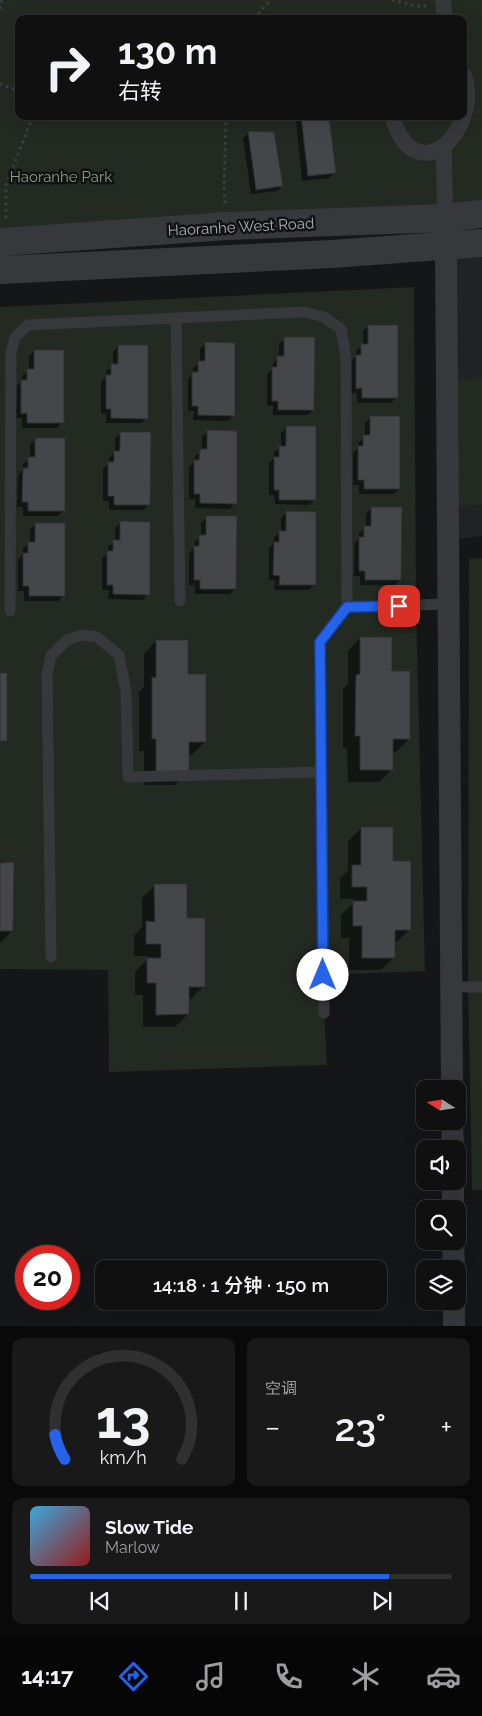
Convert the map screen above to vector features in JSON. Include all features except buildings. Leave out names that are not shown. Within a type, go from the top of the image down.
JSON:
[{"type":"street","points":[[444,0],[445,15]]},
{"type":"street","points":[[393,120],[395,128],[404,140],[416,148],[430,153],[444,152],[458,147],[469,138],[477,125],[480,110],[478,96],[472,83],[467,78]]},
{"type":"street","points":[[444,152],[445,218]]},
{"type":"street","name":"Haoranhe West Road","points":[[3,242],[227,226],[445,218],[482,214]]},
{"type":"street","name":"Haoranhe West Road","points":[[0,270],[332,254],[482,243]]},
{"type":"street","points":[[446,245],[452,1080]]},
{"type":"street","points":[[454,1310],[454,1326]]},
{"type":"lane","points":[[10,611],[11,353],[15,337],[28,325],[304,312],[324,317],[341,329],[346,358],[347,607],[320,642],[324,1013]]},
{"type":"lane","points":[[176,318],[180,601]]},
{"type":"lane","points":[[347,607],[449,604]]},
{"type":"lane","points":[[51,957],[47,674],[51,656],[67,640],[82,635],[97,637],[119,655],[126,691],[128,777],[321,772]]},
{"type":"lane","points":[[452,988],[482,987]]},
{"type":"path","points":[[0,9],[2,0]]},
{"type":"path","points":[[257,15],[270,0]]},
{"type":"path","points":[[0,84],[15,90]]},
{"type":"path","points":[[3,242],[6,185],[31,120]]},
{"type":"path","points":[[226,120],[224,188],[227,226]]},
{"type":"shaded area","points":[[482,243],[482,536],[448,540],[446,245]]},
{"type":"green space","name":"Haoranhe Park","points":[[0,0],[482,0],[482,214],[0,242]]},
{"type":"green space","points":[[414,287],[416,605],[425,971],[323,975],[327,1065],[109,1072],[108,970],[0,969],[0,307]]},
{"type":"green space","points":[[482,378],[482,505],[448,507],[447,382]]},
{"type":"green space","points":[[482,558],[482,1190],[472,1190],[468,987],[469,559]]},
{"type":"route","points":[[323,975],[320,642],[347,607],[399,606]]}]
